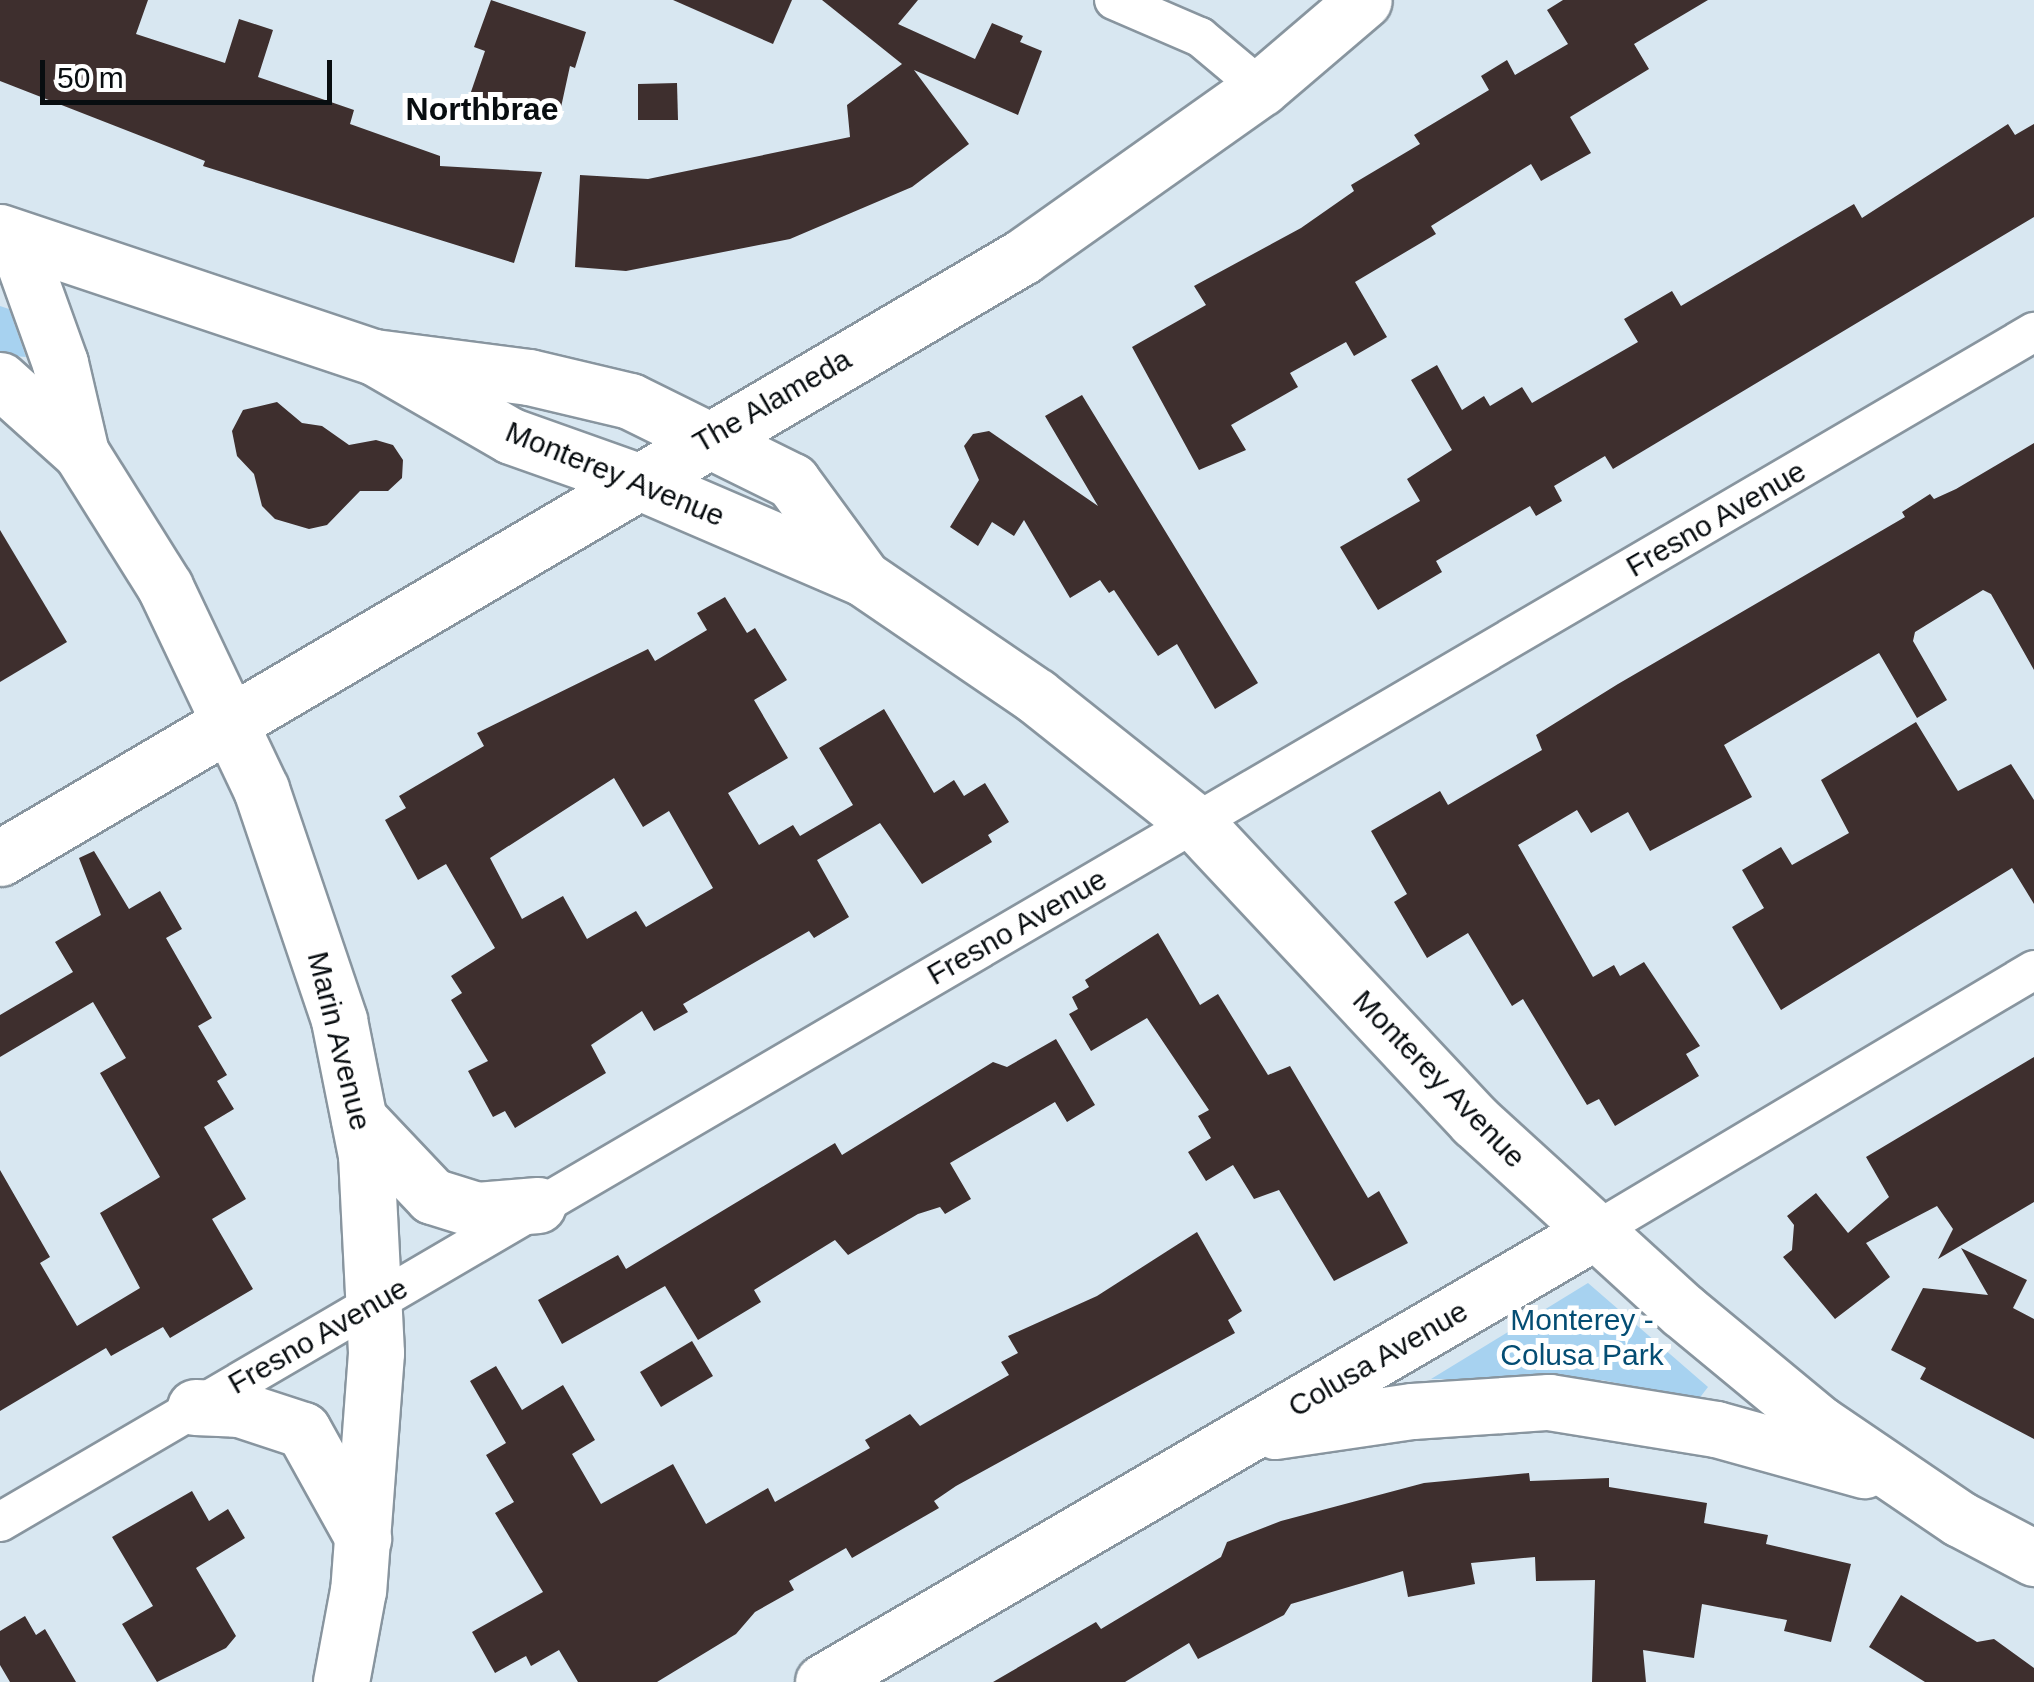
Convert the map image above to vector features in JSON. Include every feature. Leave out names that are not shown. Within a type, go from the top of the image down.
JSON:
[{"type":"main road","name":"The Alameda","points":[[0,858],[635,480],[1022,257],[1261,88],[1364,0]]},
{"type":"main road","name":"Monterey Avenue","points":[[8,235],[374,357],[529,376],[630,402],[792,482],[862,578]]},
{"type":"main road","name":"Marin Avenue","points":[[8,235],[60,364],[81,452]]},
{"type":"main road","name":"Monterey Avenue","points":[[374,357],[511,436],[635,480],[862,578],[1036,696],[1196,824],[1475,1121],[1738,1359],[1904,1482],[2034,1558]]},
{"type":"main road","name":"Marin Avenue","points":[[0,380],[81,452],[165,586],[232,720],[334,1002],[359,1119],[375,1304],[363,1538],[341,1682]]},
{"type":"main road","points":[[359,1119],[432,1196],[477,1210],[538,1205]]},
{"type":"main road","name":"Colusa Avenue","points":[[823,1682],[1594,1232]]},
{"type":"main road","points":[[1248,1435],[1412,1411],[1549,1402],[1716,1428],[1904,1482]]},
{"type":"main road","points":[[195,1407],[239,1408],[303,1430],[363,1538]]},
{"type":"street","points":[[1114,0],[1200,37],[1261,88]]},
{"type":"street","name":"Fresno Avenue","points":[[0,1522],[2034,332]]},
{"type":"street","name":"Colusa Avenue","points":[[1594,1232],[2034,970]]},
{"type":"green space","points":[[0,306],[9,309],[26,357],[0,355]]},
{"type":"green space","name":"Monterey - Colusa Park","points":[[1588,1283],[1708,1387],[1698,1400],[1602,1380],[1431,1379]]},
{"type":"building","points":[[0,0],[148,0],[136,34],[225,63],[239,19],[273,30],[258,77],[354,110],[350,124],[440,156],[440,166],[542,172],[514,263],[203,166],[205,161],[0,81]]},
{"type":"building","points":[[491,0],[586,32],[575,68],[570,66],[558,121],[461,121],[485,51],[474,47]]},
{"type":"building","points":[[673,0],[792,0],[773,44]]},
{"type":"building","points":[[822,0],[918,0],[898,24],[975,59],[992,23],[1023,36],[1020,42],[1042,51],[1018,115],[914,70],[969,144],[912,187],[790,239],[626,271],[575,267],[580,175],[648,179],[850,137],[847,105],[902,64]]},
{"type":"building","points":[[1563,0],[1708,0],[1634,44],[1649,69],[1570,117],[1591,153],[1541,181],[1531,164],[1431,226],[1436,234],[1355,282],[1387,337],[1354,356],[1346,342],[1290,373],[1298,387],[1231,425],[1246,450],[1199,470],[1132,347],[1206,305],[1194,286],[1301,228],[1354,191],[1351,185],[1420,144],[1414,135],[1489,90],[1481,76],[1507,60],[1515,75],[1568,44],[1547,10]]},
{"type":"building","points":[[677,83],[678,120],[638,120],[638,84]]},
{"type":"building","points":[[2008,124],[2015,135],[2034,124],[2034,217],[1613,469],[1605,456],[1554,486],[1562,501],[1536,516],[1530,506],[1436,561],[1442,572],[1378,610],[1340,547],[1420,501],[1407,479],[1452,450],[1411,380],[1437,365],[1462,410],[1484,396],[1490,406],[1522,387],[1532,403],[1638,342],[1624,319],[1672,291],[1681,306],[1854,204],[1862,218]]},
{"type":"building","points":[[1082,395],[1258,683],[1215,709],[1177,644],[1158,656],[1114,590],[1109,593],[1100,580],[1070,598],[1024,520],[1014,536],[992,522],[978,546],[950,527],[979,480],[964,446],[973,434],[989,431],[1098,506],[1045,416]]},
{"type":"building","points":[[277,402],[302,423],[322,426],[349,445],[376,440],[393,445],[403,460],[402,478],[388,491],[360,491],[327,525],[309,529],[275,519],[262,506],[254,474],[237,456],[232,431],[243,410]]},
{"type":"building","points":[[2034,443],[2034,670],[1991,594],[1983,590],[1915,632],[1913,641],[1947,700],[1917,718],[1879,653],[1724,745],[1752,797],[1650,851],[1628,812],[1591,833],[1577,810],[1518,845],[1593,977],[1614,965],[1620,976],[1644,962],[1700,1046],[1686,1054],[1699,1076],[1615,1126],[1599,1099],[1587,1105],[1523,999],[1512,1006],[1468,933],[1427,958],[1394,902],[1407,894],[1371,831],[1440,791],[1448,805],[1542,750],[1536,735],[1905,517],[1902,512],[1930,494],[1934,499],[1956,489]]},
{"type":"building","points":[[0,530],[67,642],[0,682]]},
{"type":"building","points":[[725,597],[747,633],[755,628],[787,680],[754,700],[788,758],[728,793],[759,845],[793,825],[800,836],[853,805],[819,748],[884,709],[934,793],[954,780],[964,796],[985,783],[1009,822],[988,835],[992,842],[922,884],[880,823],[817,860],[849,917],[814,938],[809,931],[683,1004],[688,1012],[654,1031],[642,1011],[591,1045],[606,1073],[515,1128],[505,1111],[493,1117],[468,1071],[488,1061],[451,1000],[462,993],[451,976],[495,948],[446,864],[418,880],[385,820],[406,808],[399,796],[484,746],[477,733],[648,649],[655,661],[707,630],[697,613]],"holes":[[[614,778],[643,827],[669,811],[713,888],[646,927],[636,911],[587,939],[563,896],[522,919],[490,858]]]},
{"type":"building","points":[[1916,722],[1958,791],[2011,764],[2034,800],[2034,904],[2012,868],[1781,1010],[1732,927],[1764,908],[1742,870],[1781,847],[1792,865],[1849,833],[1821,780]]},
{"type":"building","points":[[94,851],[129,909],[160,891],[182,929],[166,938],[212,1018],[198,1026],[227,1075],[217,1081],[234,1109],[204,1127],[246,1199],[212,1219],[253,1289],[170,1338],[163,1327],[111,1356],[106,1348],[0,1411],[0,1170],[50,1257],[40,1263],[77,1326],[140,1288],[100,1213],[160,1177],[100,1073],[126,1058],[93,1002],[0,1057],[0,1015],[73,972],[55,942],[101,915],[79,858]]},
{"type":"building","points":[[1158,933],[1200,1005],[1218,994],[1268,1075],[1290,1066],[1368,1198],[1379,1191],[1408,1243],[1334,1281],[1279,1190],[1254,1199],[1233,1165],[1206,1181],[1188,1152],[1211,1138],[1198,1116],[1209,1110],[1147,1018],[1091,1051],[1069,1014],[1078,1009],[1072,997],[1089,987],[1085,980]]},
{"type":"building","points":[[1056,1039],[1095,1105],[1067,1122],[1055,1102],[950,1163],[971,1199],[945,1214],[940,1207],[918,1214],[848,1255],[835,1240],[754,1290],[761,1302],[698,1340],[665,1286],[562,1344],[538,1300],[618,1255],[626,1269],[835,1143],[842,1155],[993,1062],[1007,1067]]},
{"type":"building","points":[[2034,1057],[2034,1202],[1938,1259],[1953,1229],[1937,1206],[1866,1243],[1890,1277],[1835,1319],[1783,1257],[1792,1250],[1794,1225],[1787,1216],[1816,1193],[1848,1233],[1889,1197],[1866,1157]]},
{"type":"building","points":[[1197,1232],[1242,1311],[1228,1320],[1235,1333],[956,1486],[934,1501],[939,1508],[852,1558],[846,1548],[789,1581],[794,1590],[755,1612],[736,1634],[657,1682],[578,1682],[559,1650],[531,1666],[526,1656],[495,1673],[472,1632],[543,1592],[495,1513],[514,1502],[486,1455],[506,1443],[470,1381],[496,1366],[522,1410],[563,1385],[595,1440],[572,1454],[601,1504],[673,1464],[706,1524],[768,1488],[775,1502],[870,1448],[865,1440],[910,1414],[920,1426],[1009,1375],[1001,1362],[1018,1353],[1008,1336],[1097,1296]]},
{"type":"building","points":[[1961,1248],[2027,1280],[2013,1308],[2034,1319],[2034,1439],[1920,1379],[1926,1368],[1891,1350],[1923,1288],[1988,1295]]},
{"type":"building","points":[[692,1341],[713,1376],[661,1407],[640,1372]]},
{"type":"building","points":[[1529,1473],[1530,1481],[1609,1478],[1609,1487],[1707,1503],[1704,1523],[1768,1535],[1766,1544],[1851,1564],[1831,1642],[1784,1631],[1787,1620],[1702,1604],[1694,1658],[1643,1650],[1646,1682],[1592,1682],[1595,1580],[1536,1581],[1535,1557],[1471,1563],[1475,1584],[1408,1597],[1403,1571],[1291,1604],[1284,1615],[1198,1659],[1189,1643],[1125,1682],[993,1682],[1096,1622],[1101,1629],[1221,1557],[1227,1542],[1281,1521],[1424,1483]]},
{"type":"building","points":[[192,1491],[209,1521],[228,1509],[245,1538],[196,1568],[236,1636],[226,1648],[157,1682],[122,1624],[153,1606],[112,1537]]},
{"type":"building","points":[[1901,1595],[1977,1642],[1994,1639],[2034,1668],[2034,1682],[1925,1682],[1869,1647]]},
{"type":"building","points":[[25,1616],[36,1635],[45,1629],[76,1682],[10,1682],[0,1665],[0,1631]]},
{"type":"district","name":"Northbrae","points":[[482,109]]}]
